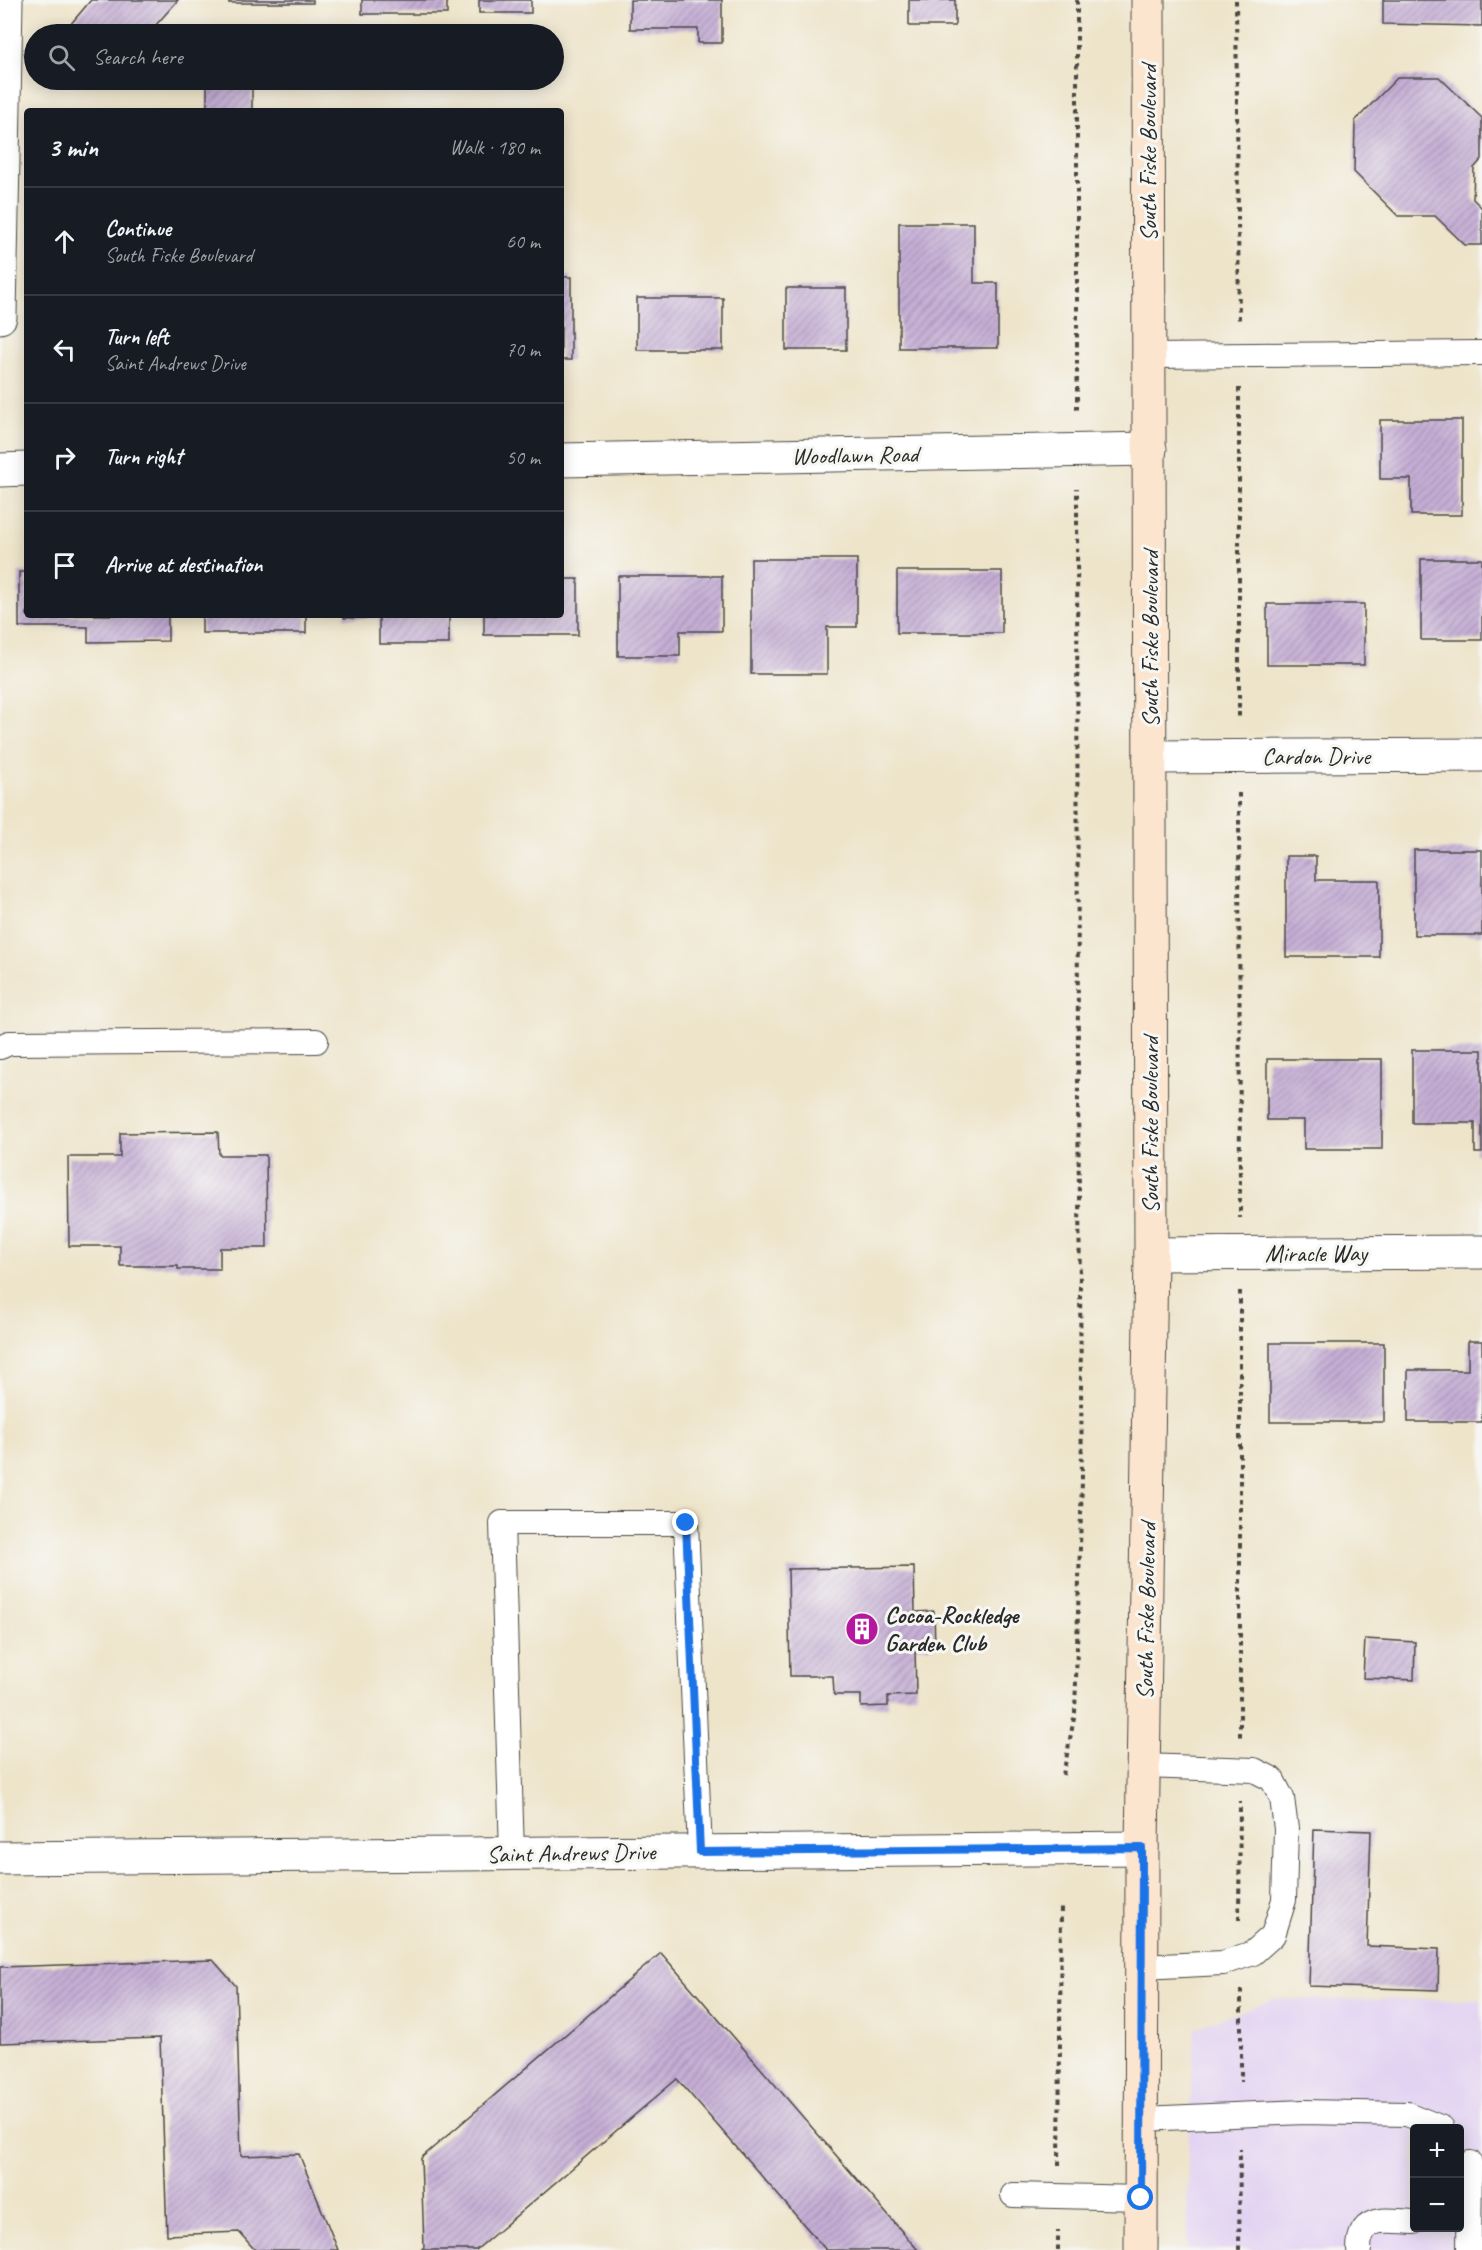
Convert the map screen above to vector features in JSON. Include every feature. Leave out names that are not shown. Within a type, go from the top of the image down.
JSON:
[{"type":"main road","name":"South Fiske Boulevard","points":[[1141,2250],[1142,1848],[1151,1254],[1148,0]]},
{"type":"street","points":[[0,317],[6,0]]},
{"type":"street","name":"Woodlawn Road","points":[[564,460],[1150,449]]},
{"type":"street","points":[[0,470],[24,469]]},
{"type":"street","name":"Cardon Drive","points":[[1150,757],[1482,755]]},
{"type":"street","name":"Miracle Way","points":[[1151,1254],[1482,1252]]},
{"type":"street","name":"Saint Andrews Drive","points":[[0,1858],[1142,1848]]},
{"type":"lane","points":[[1149,356],[1482,353]]},
{"type":"lane","points":[[0,1047],[9,1043],[316,1041]]},
{"type":"lane","points":[[512,1854],[502,1523],[686,1523],[700,1852]]},
{"type":"lane","points":[[1142,1967],[1223,1963],[1253,1953],[1273,1935],[1284,1900],[1286,1829],[1282,1798],[1272,1779],[1254,1770],[1144,1766]]},
{"type":"lane","points":[[1142,2119],[1304,2112],[1407,2114],[1432,2124]]},
{"type":"lane","points":[[1469,2250],[1465,2223],[1471,2164]]},
{"type":"lane","points":[[1013,2195],[1141,2198]]},
{"type":"lane","points":[[1359,2250],[1359,2237],[1364,2228],[1374,2222],[1410,2222]]},
{"type":"path","points":[[1077,0],[1077,411]]},
{"type":"path","points":[[1236,0],[1239,355],[1241,1581]]},
{"type":"path","points":[[1063,1775],[1075,1713],[1082,1480],[1078,1102],[1077,488]]},
{"type":"path","points":[[1059,2174],[1061,1905]]},
{"type":"path","points":[[1241,1988],[1241,2091]]},
{"type":"path","points":[[1239,2250],[1240,2139]]},
{"type":"path","points":[[1058,2223],[1058,2250]]},
{"type":"shaded area","points":[[1275,1999],[1482,2000],[1482,2250],[1188,2250],[1188,2152],[1195,2028]]},
{"type":"building","points":[[91,0],[178,0],[157,24],[71,24]]},
{"type":"building","points":[[229,0],[313,0],[313,3],[229,3]]},
{"type":"building","points":[[362,0],[447,0],[447,14],[362,14]]},
{"type":"building","points":[[479,0],[531,0],[531,13],[479,13]]},
{"type":"building","points":[[630,0],[722,0],[722,43],[698,43],[698,29],[630,29]]},
{"type":"building","points":[[909,0],[955,0],[955,26],[909,26]]},
{"type":"building","points":[[1383,0],[1482,0],[1482,26],[1383,24]]},
{"type":"building","points":[[1398,77],[1439,77],[1482,118],[1482,159],[1474,168],[1473,199],[1482,208],[1482,245],[1465,245],[1435,216],[1398,216],[1354,172],[1355,121]]},
{"type":"building","points":[[207,90],[252,90],[252,108],[207,108]]},
{"type":"building","points":[[899,223],[974,223],[974,283],[998,283],[998,348],[899,348]]},
{"type":"building","points":[[564,277],[571,277],[571,360],[564,360]]},
{"type":"building","points":[[786,288],[846,288],[846,350],[786,350]]},
{"type":"building","points":[[637,298],[723,298],[723,350],[637,350]]},
{"type":"building","points":[[1380,420],[1462,420],[1462,515],[1411,515],[1411,479],[1380,479]]},
{"type":"building","points":[[751,559],[857,559],[857,627],[827,627],[827,674],[751,674]]},
{"type":"building","points":[[1421,559],[1482,559],[1482,640],[1421,640]]},
{"type":"building","points":[[897,571],[1002,571],[1002,633],[897,633]]},
{"type":"building","points":[[19,572],[24,572],[24,618],[168,618],[168,641],[88,642],[88,627],[19,627]]},
{"type":"building","points":[[618,576],[722,576],[722,631],[680,631],[680,656],[618,656]]},
{"type":"building","points":[[564,579],[578,579],[578,635],[484,635],[484,618],[564,618]]},
{"type":"building","points":[[1267,604],[1364,604],[1364,665],[1267,665]]},
{"type":"building","points":[[202,618],[306,618],[306,633],[202,633]]},
{"type":"building","points":[[379,618],[449,618],[449,644],[379,644]]},
{"type":"building","points":[[1414,850],[1482,850],[1482,935],[1414,935]]},
{"type":"building","points":[[1286,856],[1316,856],[1316,880],[1379,880],[1379,957],[1286,957]]},
{"type":"building","points":[[1412,1050],[1482,1050],[1482,1153],[1475,1153],[1475,1123],[1412,1123]]},
{"type":"building","points":[[1267,1059],[1382,1059],[1382,1149],[1304,1149],[1304,1120],[1267,1120]]},
{"type":"building","points":[[218,1132],[219,1155],[266,1155],[267,1248],[220,1248],[220,1269],[178,1269],[178,1266],[120,1266],[120,1246],[69,1246],[68,1157],[120,1157],[120,1133]]},
{"type":"building","points":[[1468,1341],[1482,1341],[1482,1422],[1408,1422],[1408,1370],[1468,1370]]},
{"type":"building","points":[[1270,1343],[1384,1343],[1384,1422],[1270,1422]]},
{"type":"building","name":"Cocoa-Rockledge Garden Club","points":[[914,1567],[915,1612],[934,1611],[935,1647],[915,1647],[916,1695],[888,1696],[888,1706],[861,1707],[861,1695],[834,1695],[833,1676],[790,1676],[788,1569]]},
{"type":"building","points":[[1365,1639],[1415,1642],[1414,1680],[1363,1678]]},
{"type":"building","points":[[1314,1829],[1371,1831],[1367,1946],[1439,1949],[1438,1990],[1309,1986]]},
{"type":"building","points":[[661,1953],[918,2250],[826,2250],[677,2079],[476,2250],[421,2250],[424,2247],[421,2158]]},
{"type":"building","points":[[213,1960],[236,1986],[241,2156],[299,2154],[338,2250],[255,2250],[239,2232],[167,2235],[160,2038],[0,2043],[0,1967]]},
{"type":"place","name":"Cocoa-Rockledge Garden Club","points":[[862,1629]]},
{"type":"route","points":[[686,1523],[700,1852],[1142,1848],[1141,2198]]}]
